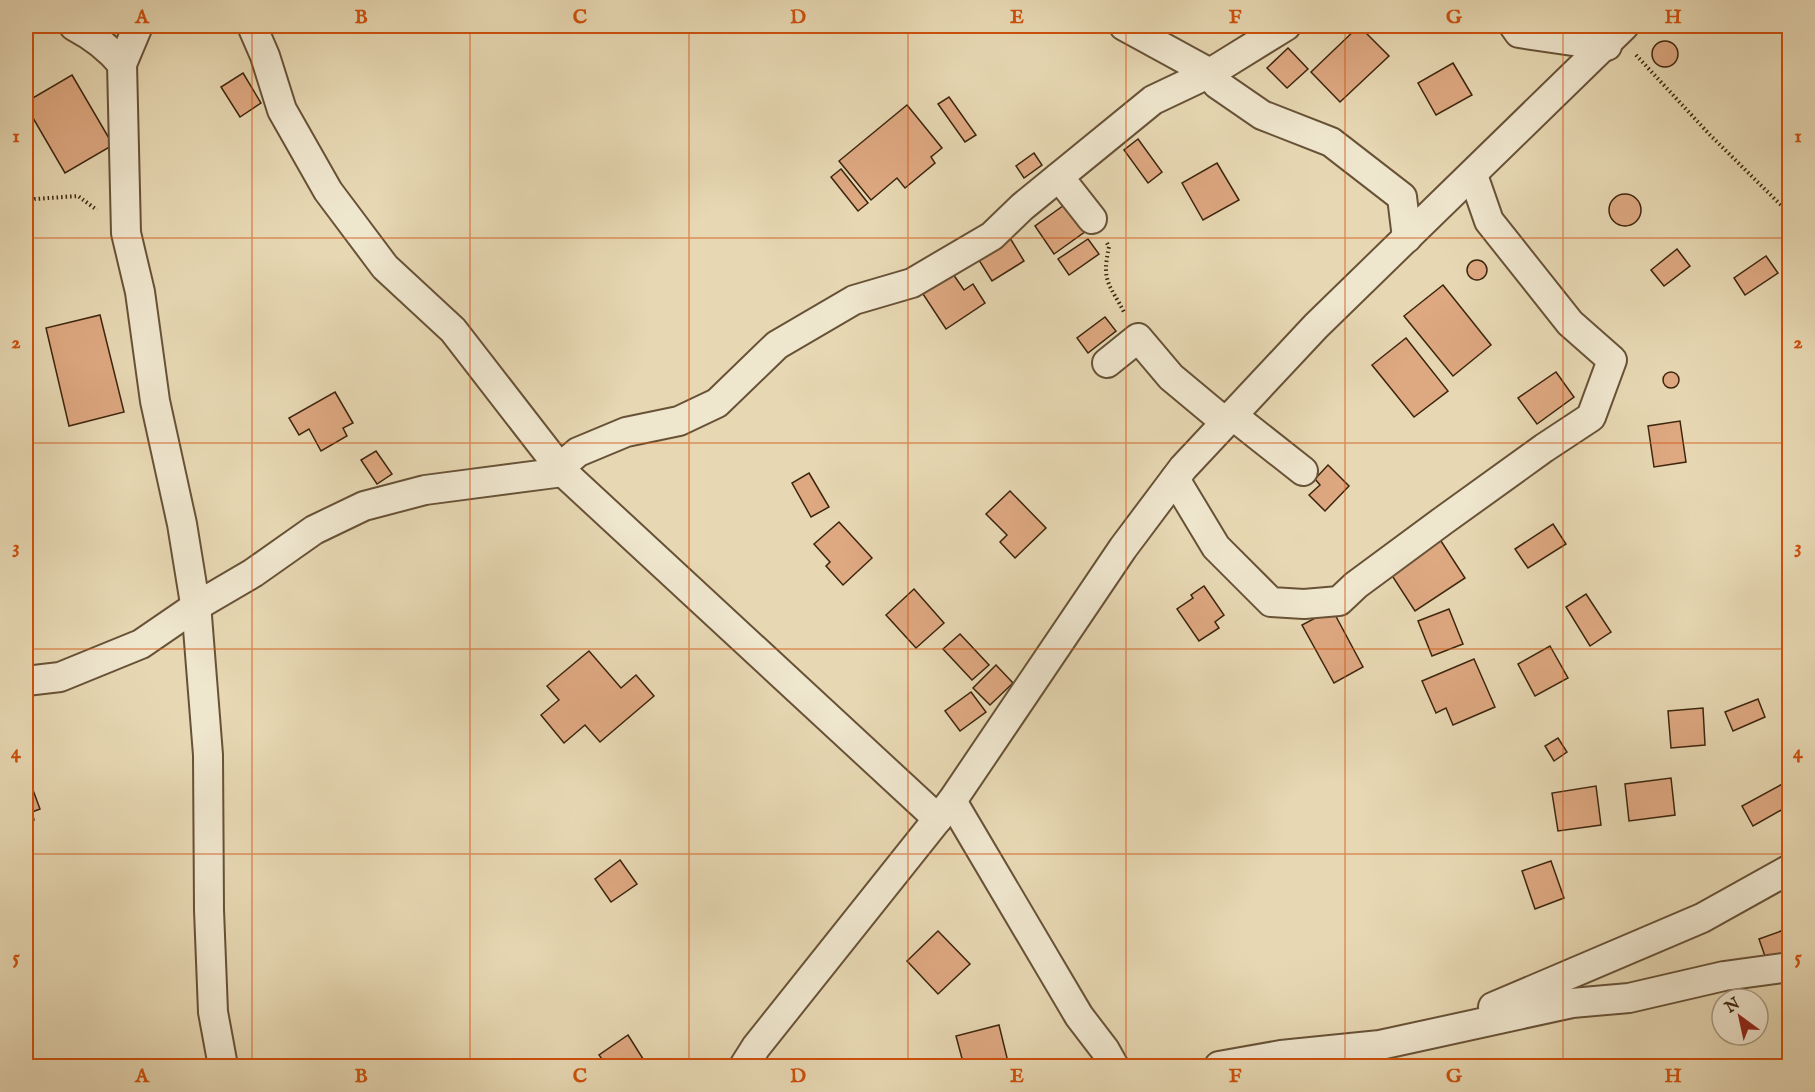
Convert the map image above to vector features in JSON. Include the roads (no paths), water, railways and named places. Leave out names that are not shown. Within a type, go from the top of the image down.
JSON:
[{"type":"street","points":[[74,26],[108,48],[122,64]]},
{"type":"street","points":[[138,26],[122,64],[126,232],[140,292],[155,400],[182,524],[195,607],[208,755],[209,910],[213,1012],[223,1066]]},
{"type":"street","points":[[252,26],[265,56],[282,110],[328,191],[385,267],[453,330],[561,470],[945,810],[1114,1066]]},
{"type":"street","points":[[1124,26],[1210,73],[1217,84],[1262,115],[1331,142],[1402,197],[1407,238]]},
{"type":"street","points":[[26,681],[60,677],[141,644],[195,607],[253,573],[314,530],[364,506],[425,490],[561,470],[578,452],[626,432],[678,422],[717,403],[777,345],[854,300],[912,283],[992,236],[1059,177],[1153,100],[1210,73],[1286,26]]},
{"type":"street","points":[[1514,26],[1519,33],[1612,39]]},
{"type":"street","points":[[744,1066],[756,1047],[945,810],[1123,548],[1175,479],[1316,326],[1612,39]]},
{"type":"street","points":[[1175,479],[1216,547],[1271,602],[1304,604],[1339,601],[1356,585],[1435,527],[1591,417],[1612,360],[1570,323],[1489,221],[1473,175]]},
{"type":"street","points":[[1059,177],[1092,219]]},
{"type":"street","points":[[1107,363],[1138,338],[1171,377],[1304,471]]},
{"type":"street","points":[[1428,1035],[1702,918],[1790,869]]},
{"type":"street","points":[[1219,1066],[1281,1055],[1380,1045],[1572,1003],[1629,998],[1724,976],[1790,967]]}]
